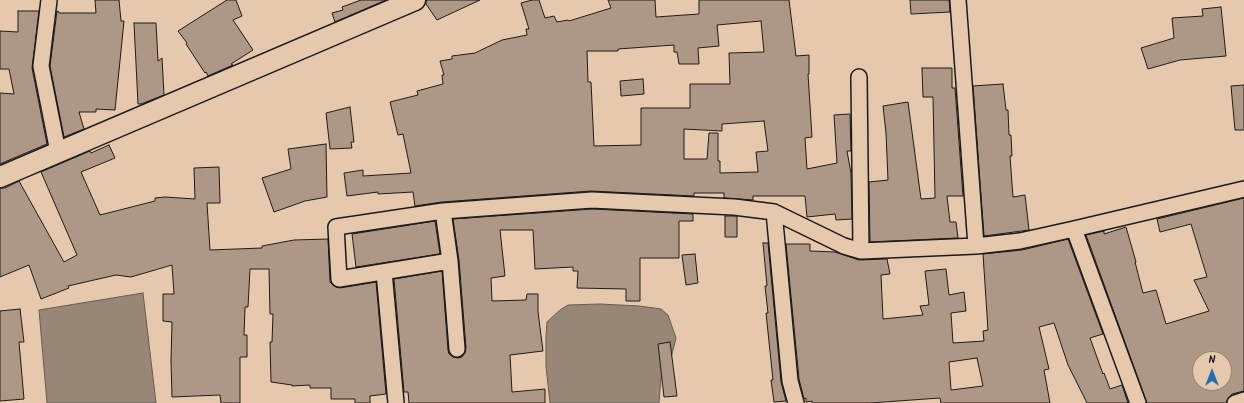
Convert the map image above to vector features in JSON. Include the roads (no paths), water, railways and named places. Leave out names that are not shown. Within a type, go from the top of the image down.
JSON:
[{"type":"main road","points":[[0,177],[415,0]]},
{"type":"street","points":[[49,0],[41,66],[58,152]]},
{"type":"street","points":[[958,0],[976,246]]},
{"type":"street","points":[[859,77],[861,251]]},
{"type":"street","points":[[450,261],[339,279],[336,227],[444,211],[592,200],[734,207],[774,212],[844,246],[861,251],[976,246],[1020,241],[1244,189]]},
{"type":"street","points":[[444,211],[450,261],[457,349]]},
{"type":"street","points":[[774,212],[790,381],[796,403]]},
{"type":"street","points":[[1074,229],[1138,403]]},
{"type":"street","points":[[384,272],[396,403]]},
{"type":"street","points":[[1235,403],[1244,400]]}]
